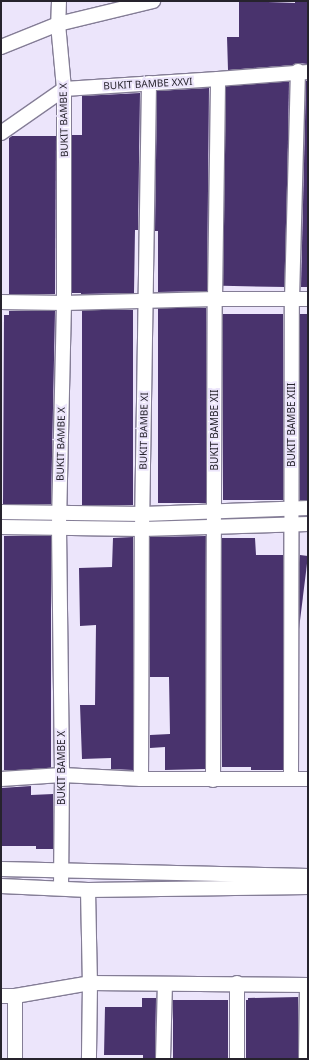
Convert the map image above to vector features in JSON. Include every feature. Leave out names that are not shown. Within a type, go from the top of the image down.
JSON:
[{"type":"street","name":"BUKIT BAMBE X","points":[[59,1],[58,24],[64,89],[64,303],[59,520],[62,775],[61,888]]},
{"type":"street","points":[[1,47],[58,24],[153,1]]},
{"type":"street","name":"BUKIT BAMBE XXVI","points":[[64,89],[218,79],[303,71]]},
{"type":"street","name":"BUKIT BAMBE XIII","points":[[291,778],[290,524],[292,299],[303,71]]},
{"type":"street","name":"BUKIT BAMBE XII","points":[[214,780],[215,299],[218,79]]},
{"type":"street","name":"BUKIT BAMBE XI","points":[[141,779],[142,529],[149,83]]},
{"type":"street","points":[[1,133],[64,89]]},
{"type":"street","points":[[1,302],[146,302],[215,299],[308,300]]},
{"type":"street","points":[[1,527],[59,520],[143,514],[215,513],[308,508]]},
{"type":"street","points":[[1,512],[142,529],[308,524]]},
{"type":"street","points":[[1,779],[62,775],[141,779],[308,779]]},
{"type":"street","points":[[1,869],[308,876]]},
{"type":"street","points":[[1,886],[88,890],[308,888]]},
{"type":"street","points":[[88,890],[90,983],[89,1059]]},
{"type":"street","points":[[1,996],[15,996],[90,983],[308,984],[306,1059]]},
{"type":"street","points":[[237,983],[237,1059]]},
{"type":"street","points":[[163,1059],[165,984]]},
{"type":"street","points":[[15,996],[15,1059]]},
{"type":"building","points":[[239,1],[295,3],[295,1],[308,1],[308,64],[298,63],[293,65],[228,70],[227,37],[239,37]]},
{"type":"building","points":[[226,81],[289,82],[285,287],[222,286]]},
{"type":"building","points":[[306,81],[308,81],[308,287],[301,287]]},
{"type":"building","points":[[209,88],[207,291],[158,292],[158,231],[155,231],[157,91]]},
{"type":"building","points":[[140,93],[138,230],[135,230],[134,293],[72,293],[72,135],[82,135],[82,96]]},
{"type":"building","points":[[12,136],[56,136],[55,294],[9,294],[9,138]]},
{"type":"building","points":[[158,308],[206,308],[206,503],[158,503]]},
{"type":"building","points":[[82,310],[133,310],[133,505],[82,505]]},
{"type":"building","points":[[9,311],[55,311],[51,504],[3,504],[4,315],[9,315]]},
{"type":"building","points":[[223,314],[283,314],[283,500],[223,500]]},
{"type":"building","points":[[300,314],[308,314],[308,500],[300,500]]},
{"type":"building","points":[[4,536],[51,536],[51,770],[4,770]]},
{"type":"building","points":[[206,536],[205,769],[165,770],[165,747],[150,748],[150,735],[170,734],[169,677],[150,677],[150,537]]},
{"type":"building","points":[[133,537],[133,770],[111,769],[111,758],[82,759],[80,705],[95,705],[96,625],[80,626],[79,568],[112,567],[113,538]]},
{"type":"building","points":[[222,538],[255,538],[256,555],[283,555],[283,770],[251,770],[251,767],[222,767]]},
{"type":"building","points":[[300,555],[308,556],[287,724],[279,723]]},
{"type":"building","points":[[31,786],[31,795],[53,794],[53,849],[36,849],[36,846],[1,846],[1,788]]},
{"type":"building","points":[[298,997],[298,1059],[246,1059],[246,1000],[248,1000],[248,998]]},
{"type":"building","points":[[142,998],[156,998],[155,1059],[143,1059],[143,1055],[104,1055],[105,1007],[142,1007]]},
{"type":"building","points":[[173,1000],[228,1000],[228,1059],[173,1059]]}]
